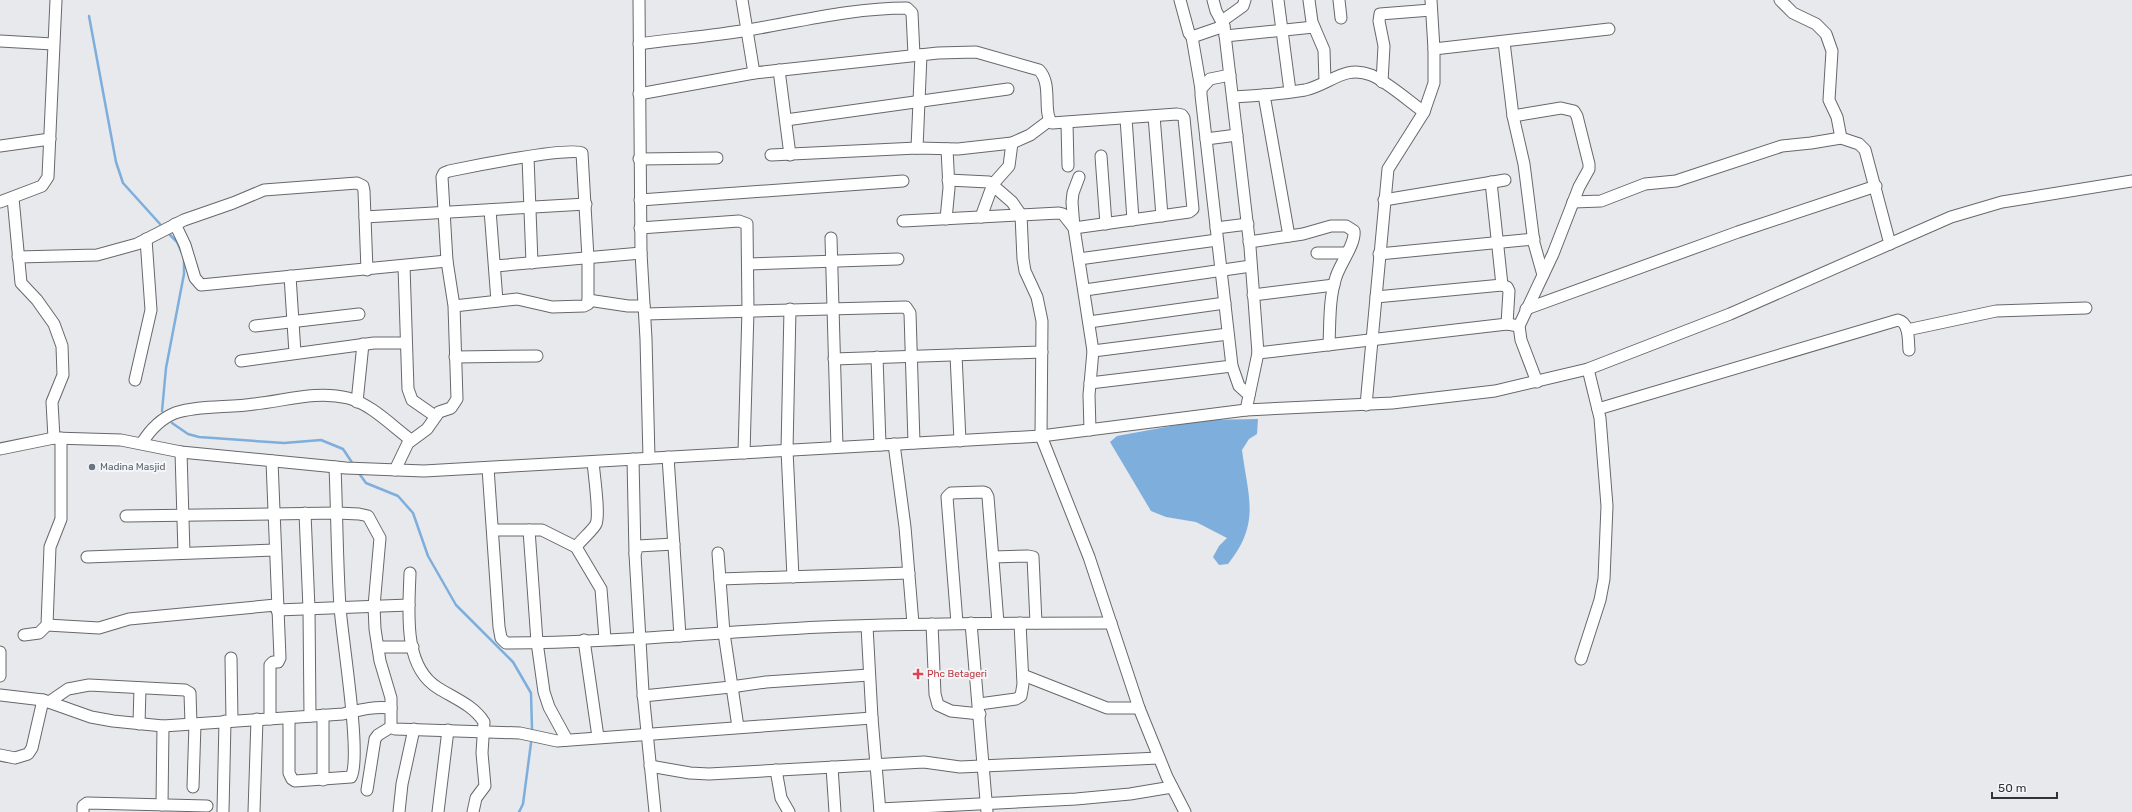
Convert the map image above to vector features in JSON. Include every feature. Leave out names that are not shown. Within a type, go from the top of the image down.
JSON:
[{"type":"street","points":[[0,202],[42,186],[48,177],[56,0]]},
{"type":"street","points":[[639,0],[640,228],[649,458]]},
{"type":"street","points":[[742,0],[754,73]]},
{"type":"street","points":[[1180,0],[1189,33],[1192,37],[1201,89],[1232,366],[1239,386],[1249,395]]},
{"type":"street","points":[[1213,0],[1216,11],[1224,27],[1250,242],[1258,353],[1246,410]]},
{"type":"street","points":[[1224,27],[1242,6],[1245,0]]},
{"type":"street","points":[[1278,0],[1290,91]]},
{"type":"street","points":[[1310,0],[1314,27],[1322,43],[1325,82]]},
{"type":"street","points":[[1339,0],[1341,18]]},
{"type":"street","points":[[1780,0],[1794,13],[1821,28],[1828,40],[1832,58],[1830,100],[1837,117],[1841,138]]},
{"type":"street","points":[[1366,405],[1388,169],[1424,112],[1434,83],[1434,49],[1431,5],[1380,14],[1379,21],[1384,46],[1382,82]]},
{"type":"street","points":[[639,44],[747,30],[835,14],[878,8],[907,8],[912,14],[917,55],[919,102],[917,148]]},
{"type":"street","points":[[1192,37],[1224,27],[1283,30],[1314,27]]},
{"type":"street","points":[[1434,49],[1504,42],[1609,28]]},
{"type":"street","points":[[0,41],[53,44]]},
{"type":"street","points":[[1504,42],[1513,116],[1524,164],[1534,239],[1543,275]]},
{"type":"street","points":[[639,94],[754,73],[917,55],[976,52],[1039,70],[1046,80],[1050,120]]},
{"type":"street","points":[[779,70],[790,155]]},
{"type":"street","points":[[1233,97],[1264,95],[1307,89],[1325,82],[1338,74],[1353,72],[1372,75],[1424,112]]},
{"type":"street","points":[[1201,89],[1210,79],[1230,75]]},
{"type":"street","points":[[786,120],[1008,89]]},
{"type":"street","points":[[1264,95],[1289,236]]},
{"type":"street","points":[[1513,116],[1561,108],[1574,111],[1577,116],[1589,164],[1543,275],[1519,326],[1521,340],[1537,382]]},
{"type":"street","points":[[1050,120],[1057,124],[1107,119],[1182,115],[1193,209],[1189,212],[1106,224],[1072,226]]},
{"type":"street","points":[[1154,116],[1162,216]]},
{"type":"street","points":[[1123,118],[1133,220]]},
{"type":"street","points":[[771,156],[917,148],[947,149],[1012,143],[1030,134],[1050,120]]},
{"type":"street","points":[[1067,123],[1068,166]]},
{"type":"street","points":[[1206,139],[1237,135]]},
{"type":"street","points":[[1573,202],[1601,202],[1645,184],[1676,181],[1782,146],[1841,138],[1858,144],[1865,150],[1876,186],[1890,244]]},
{"type":"street","points":[[0,146],[50,139]]},
{"type":"street","points":[[981,217],[993,184],[1009,166],[1012,143]]},
{"type":"street","points":[[946,219],[948,180],[947,149]]},
{"type":"street","points":[[395,470],[404,450],[411,440],[427,429],[439,412],[451,408],[457,399],[454,306],[447,261],[441,183],[444,173],[574,150],[582,153],[586,204],[588,304],[584,306],[552,307],[525,300],[498,301],[454,306]]},
{"type":"street","points":[[1101,156],[1106,224]]},
{"type":"street","points":[[528,157],[532,263]]},
{"type":"street","points":[[640,159],[717,158]]},
{"type":"street","points":[[1079,177],[1073,193],[1072,226],[1079,259],[1093,351],[1090,383],[1090,430]]},
{"type":"street","points":[[640,200],[903,180]]},
{"type":"street","points":[[948,180],[982,181],[993,184],[1012,202],[1021,215],[1023,259],[1040,308],[1042,352],[1041,436],[1074,514],[1139,708],[1159,758],[1185,812]]},
{"type":"street","points":[[1384,200],[1505,180]]},
{"type":"street","points":[[0,449],[57,438],[121,440],[181,452],[362,469],[424,471],[1041,436],[1246,410],[1366,405],[1495,391],[1588,369],[1730,314],[1951,217],[2002,202],[2132,181]]},
{"type":"street","points":[[1491,182],[1502,285]]},
{"type":"street","points":[[18,257],[88,256],[137,244],[175,224],[264,190],[357,183],[363,186],[367,270]]},
{"type":"street","points":[[1526,309],[1738,232],[1876,186]]},
{"type":"street","points":[[13,198],[21,283],[37,300],[54,324],[62,346],[63,375],[52,402],[57,438],[61,519],[50,547],[47,625],[39,633],[24,635]]},
{"type":"street","points":[[365,217],[586,204]]},
{"type":"street","points":[[490,210],[498,301]]},
{"type":"street","points":[[903,221],[1063,214],[1072,226]]},
{"type":"street","points":[[640,228],[744,221],[748,228],[748,310],[744,453]]},
{"type":"street","points":[[175,224],[185,245],[195,278],[201,285],[447,261]]},
{"type":"street","points":[[1216,228],[1248,224]]},
{"type":"street","points":[[1250,242],[1289,236],[1331,226],[1346,226],[1352,228],[1355,235],[1334,285],[1329,345]]},
{"type":"street","points":[[831,238],[837,447]]},
{"type":"street","points":[[135,380],[151,310],[146,239]]},
{"type":"street","points":[[1379,254],[1534,239]]},
{"type":"street","points":[[1079,259],[1217,240]]},
{"type":"street","points":[[495,266],[641,253]]},
{"type":"street","points":[[1317,253],[1347,253]]},
{"type":"street","points":[[748,264],[898,259]]},
{"type":"street","points":[[404,266],[409,395],[417,404],[435,416]]},
{"type":"street","points":[[1084,290],[1251,266]]},
{"type":"street","points":[[290,276],[295,354]]},
{"type":"street","points":[[1253,295],[1334,285]]},
{"type":"street","points":[[1376,297],[1502,285],[1507,287],[1509,291],[1507,324]]},
{"type":"street","points":[[588,300],[644,310],[906,307],[910,314],[914,443]]},
{"type":"street","points":[[1089,322],[1225,303]]},
{"type":"street","points":[[1907,330],[1996,311],[2086,308]]},
{"type":"street","points":[[790,309],[788,450],[793,576]]},
{"type":"street","points":[[255,326],[359,314]]},
{"type":"street","points":[[1598,409],[1894,321],[1903,321],[1907,330],[1910,350]]},
{"type":"street","points":[[1258,353],[1372,341],[1507,324],[1519,326]]},
{"type":"street","points":[[1093,351],[1228,334]]},
{"type":"street","points":[[241,361],[363,344],[406,343]]},
{"type":"street","points":[[357,402],[363,344]]},
{"type":"street","points":[[834,359],[1042,352]]},
{"type":"street","points":[[956,355],[960,441]]},
{"type":"street","points":[[456,357],[538,356]]},
{"type":"street","points":[[878,358],[880,445]]},
{"type":"street","points":[[1090,383],[1232,366]]},
{"type":"street","points":[[1581,659],[1594,620],[1604,579],[1607,506],[1598,409],[1588,369]]},
{"type":"street","points":[[142,443],[148,433],[163,419],[187,410],[253,405],[308,396],[340,397],[357,402],[411,440]]},
{"type":"street","points":[[894,444],[909,573],[912,624]]},
{"type":"street","points":[[181,452],[184,553]]},
{"type":"street","points":[[668,457],[680,636]]},
{"type":"street","points":[[633,459],[635,554],[643,696],[655,812]]},
{"type":"street","points":[[270,719],[270,665],[273,662],[278,662],[280,658],[272,461]]},
{"type":"street","points":[[576,547],[598,520],[593,462]]},
{"type":"street","points":[[289,718],[290,777],[295,781],[346,779],[352,774],[354,732],[340,608],[337,513],[340,467]]},
{"type":"street","points":[[488,468],[501,638],[506,643],[640,638],[912,624],[1111,623]]},
{"type":"street","points":[[957,623],[947,500],[949,494],[986,493],[998,623]]},
{"type":"street","points":[[126,516],[274,513],[337,513],[368,516],[378,532],[380,545],[374,606],[378,647],[391,698],[391,727]]},
{"type":"street","points":[[305,513],[309,609],[310,716]]},
{"type":"street","points":[[493,530],[547,531],[576,547],[601,588],[605,639]]},
{"type":"street","points":[[529,530],[537,642],[544,692],[549,707],[567,740]]},
{"type":"street","points":[[635,554],[638,546],[674,544]]},
{"type":"street","points":[[87,557],[275,550]]},
{"type":"street","points":[[718,553],[724,633],[738,727]]},
{"type":"street","points":[[993,557],[1028,556],[1033,558],[1036,623]]},
{"type":"street","points":[[410,573],[409,630],[413,647],[422,672],[427,679],[437,687],[462,701],[484,722],[482,753],[484,786],[476,798],[473,812]]},
{"type":"street","points":[[720,579],[909,573]]},
{"type":"street","points":[[47,625],[99,628],[136,618],[276,605],[277,610]]},
{"type":"street","points":[[277,610],[409,605]]},
{"type":"street","points":[[971,623],[984,766],[986,808]]},
{"type":"street","points":[[932,624],[935,694],[938,705],[951,711],[979,709],[1016,699],[1021,696],[1023,691],[1023,675],[1020,623]]},
{"type":"street","points":[[867,626],[872,718],[880,810],[986,808],[1099,797],[1172,786]]},
{"type":"street","points":[[584,640],[598,737]]},
{"type":"street","points":[[378,647],[413,647]]},
{"type":"street","points":[[0,652],[0,676]]},
{"type":"street","points":[[223,811],[229,721],[230,658]]},
{"type":"street","points":[[643,696],[766,682],[869,675]]},
{"type":"street","points":[[1023,675],[1107,708],[1139,708]]},
{"type":"street","points":[[0,755],[15,758],[28,754],[32,748],[46,701],[61,691],[77,686],[189,691],[191,697],[193,724],[193,787]]},
{"type":"street","points":[[139,724],[140,688]]},
{"type":"street","points":[[0,695],[46,701],[91,717],[163,726],[323,716],[351,712],[362,708],[391,708]]},
{"type":"street","points":[[323,716],[324,780]]},
{"type":"street","points":[[367,790],[375,739],[378,735],[391,727],[520,733],[548,740],[567,740],[872,718]]},
{"type":"street","points":[[254,812],[257,720]]},
{"type":"street","points":[[163,726],[168,807]]},
{"type":"street","points":[[399,812],[402,784],[414,729]]},
{"type":"street","points":[[438,812],[448,730]]},
{"type":"street","points":[[650,766],[690,773],[832,768],[924,762],[950,766],[984,766],[1159,758]]},
{"type":"street","points":[[832,768],[835,812]]},
{"type":"street","points":[[776,770],[781,798],[789,812]]},
{"type":"street","points":[[83,812],[84,804],[126,808],[207,806]]},
{"type":"water","points":[[1258,419],[1257,434],[1249,439],[1242,450],[1249,496],[1249,522],[1245,536],[1228,564],[1219,565],[1213,557],[1219,546],[1227,538],[1196,522],[1166,517],[1151,511],[1110,442],[1117,436],[1204,420]]},
{"type":"waterway","points":[[89,16],[116,162],[123,183],[160,224]]},
{"type":"waterway","points":[[170,235],[177,242],[182,253]]},
{"type":"waterway","points":[[162,411],[166,368],[184,274],[184,259]]},
{"type":"waterway","points":[[172,423],[188,434],[199,437],[284,443],[321,440],[343,449],[353,464]]},
{"type":"waterway","points":[[358,472],[366,483],[398,496],[413,513],[428,556],[456,605],[513,662],[531,693],[532,729]]},
{"type":"waterway","points":[[519,812],[523,804],[531,743]]},
{"type":"place","name":"Madina Masjid","points":[[92,467]]},
{"type":"place","name":"Phc Betageri","points":[[918,674]]}]
